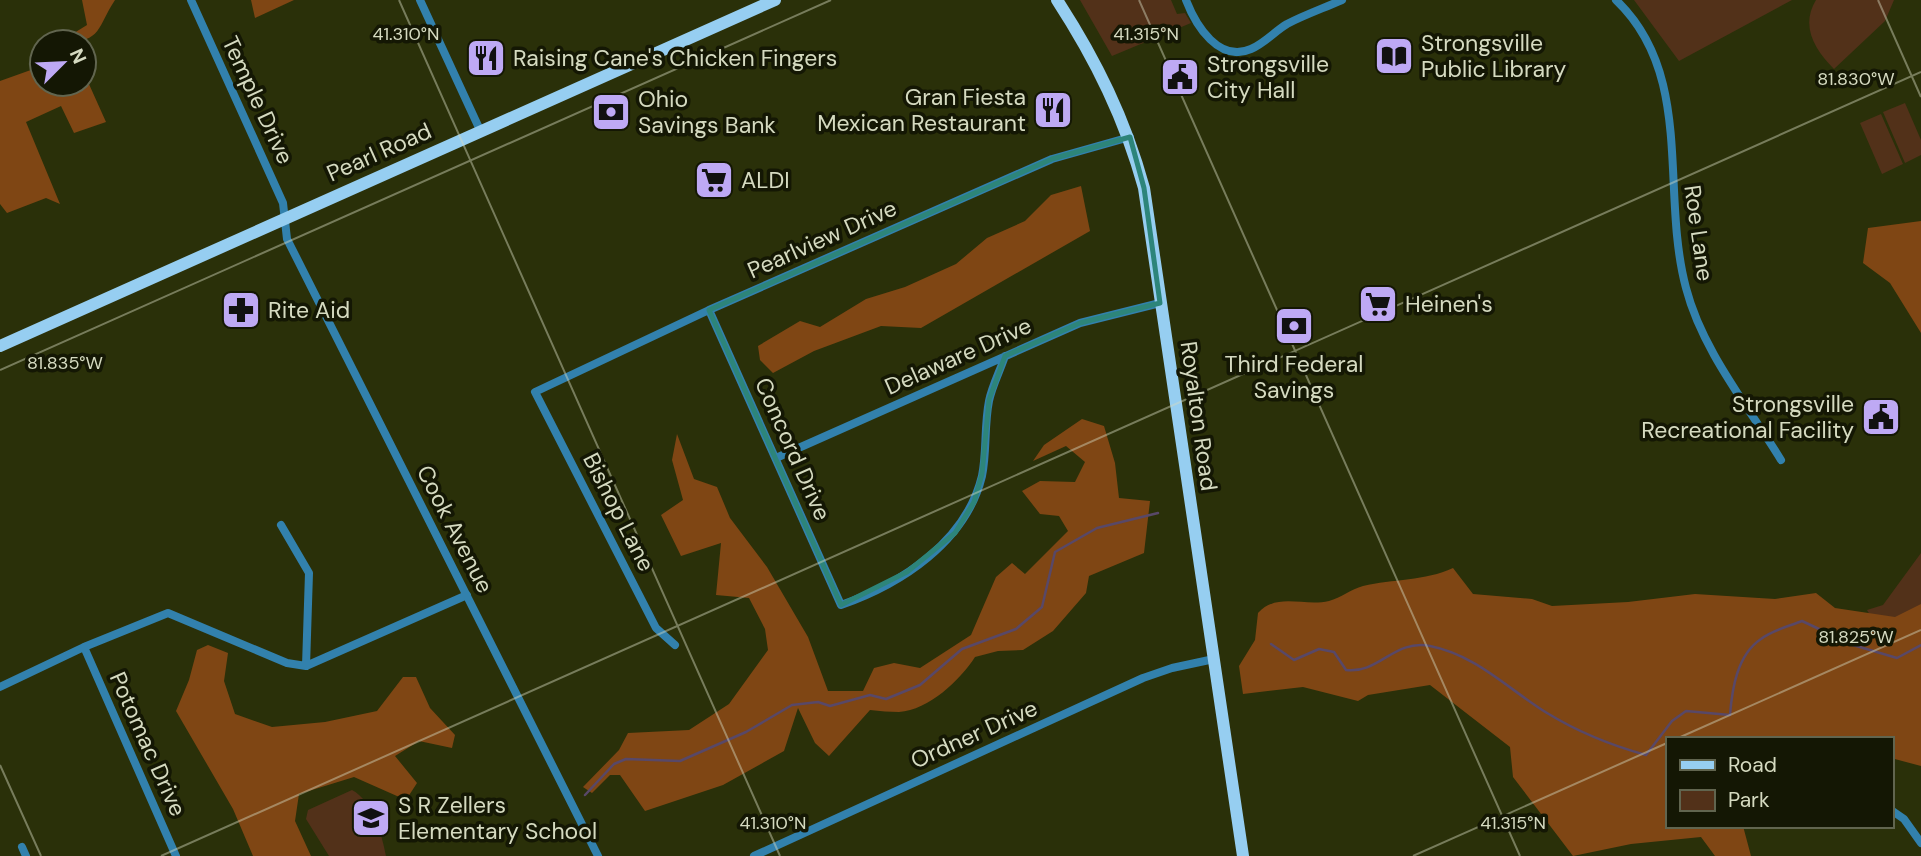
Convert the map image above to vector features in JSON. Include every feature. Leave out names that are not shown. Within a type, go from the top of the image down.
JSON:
[{"type":"main road","name":"Pearl Road","points":[[0,346],[775,0]]},
{"type":"main road","name":"Royalton Road","points":[[1056,0],[1099,69],[1130,137],[1144,188],[1243,856]]},
{"type":"street","name":"Temple Drive","points":[[191,0],[284,203],[285,218]]},
{"type":"street","points":[[420,0],[480,130]]},
{"type":"street","points":[[1186,0],[1196,22],[1212,40],[1226,51],[1237,52],[1251,49],[1291,22],[1342,0]]},
{"type":"street","name":"Roe Lane","points":[[1616,0],[1648,40],[1663,76],[1680,260],[1693,312],[1707,341],[1781,460]]},
{"type":"street","name":"Pearlview Drive","points":[[535,392],[709,310],[1052,159],[1130,137]]},
{"type":"street","name":"Cook Avenue","points":[[285,218],[287,239],[598,856]]},
{"type":"street","name":"Delaware Drive","points":[[776,458],[1080,323],[1160,303]]},
{"type":"street","name":"Concord Drive","points":[[709,310],[841,605],[869,595],[907,572],[955,533],[974,502],[982,474],[989,400],[1006,356]]},
{"type":"street","name":"Bishop Lane","points":[[535,392],[656,628],[675,645]]},
{"type":"street","points":[[281,524],[309,573],[306,666]]},
{"type":"street","points":[[0,687],[84,647],[168,613],[287,663],[306,666],[467,595]]},
{"type":"street","name":"Potomac Drive","points":[[84,647],[176,856]]},
{"type":"street","name":"Ordner Drive","points":[[754,856],[1143,678],[1214,659]]},
{"type":"street","points":[[1893,811],[1904,818],[1921,843]]},
{"type":"street","points":[[22,847],[26,856]]},
{"type":"highlighted area","points":[[1130,137],[1144,188],[1160,303],[1080,323],[1005,356],[989,400],[982,474],[974,502],[955,533],[907,572],[841,605],[709,310],[1052,159]]},
{"type":"green space","points":[[1080,0],[1171,0],[1177,14],[1185,13],[1191,23],[1112,56]]},
{"type":"green space","points":[[1634,0],[1792,0],[1679,61]]},
{"type":"green space","points":[[1816,0],[1894,0],[1885,21],[1834,69],[1821,54],[1812,37],[1809,19]]},
{"type":"green space","points":[[1905,103],[1921,140],[1921,155],[1905,163],[1883,112]]},
{"type":"green space","points":[[1881,114],[1903,164],[1882,174],[1860,123]]},
{"type":"green space","points":[[1921,553],[1921,706],[1867,610],[1883,605]]},
{"type":"green space","points":[[352,790],[371,810],[386,856],[329,856],[306,819],[308,810]]},
{"type":"shaded area","points":[[82,0],[115,0],[98,30],[82,28],[87,25]]},
{"type":"shaded area","points":[[251,0],[294,0],[255,18]]},
{"type":"shaded area","points":[[28,71],[28,98],[95,98],[106,122],[74,133],[61,106],[26,122],[60,204],[46,198],[7,213],[0,204],[0,81]]},
{"type":"shaded area","points":[[1081,186],[1090,231],[921,328],[881,326],[814,351],[773,373],[760,360],[758,346],[800,321],[820,327],[866,299],[905,287],[956,264],[987,238],[1025,221],[1051,195]]},
{"type":"shaded area","points":[[1921,221],[1921,333],[1890,283],[1863,263],[1868,228]]},
{"type":"shaded area","points":[[1082,419],[1104,426],[1115,463],[1119,498],[1150,501],[1144,553],[1089,576],[1086,593],[1053,631],[1023,650],[998,651],[975,657],[952,684],[921,706],[899,712],[870,710],[829,756],[815,743],[798,708],[784,751],[723,785],[645,811],[620,775],[610,775],[592,793],[583,787],[619,750],[628,733],[689,730],[729,704],[768,650],[765,629],[749,598],[716,595],[721,543],[681,556],[661,515],[683,500],[672,460],[677,434],[694,479],[717,487],[730,518],[767,567],[808,637],[828,691],[863,691],[874,668],[894,663],[920,668],[971,635],[996,577],[1012,563],[1025,574],[1068,531],[1059,516],[1040,514],[1022,491],[1040,481],[1075,482],[1085,462],[1066,446],[1033,461],[1044,445]]},
{"type":"shaded area","points":[[1453,568],[1473,594],[1532,599],[1552,606],[1628,602],[1695,594],[1775,599],[1816,593],[1835,608],[1895,617],[1921,604],[1921,766],[1893,759],[1893,737],[1666,737],[1666,828],[1744,828],[1751,856],[1715,856],[1701,837],[1631,844],[1573,856],[1513,777],[1510,747],[1430,685],[1368,695],[1358,701],[1303,687],[1243,694],[1239,666],[1255,640],[1258,613],[1265,607],[1282,602],[1329,601],[1363,586]]},
{"type":"shaded area","points":[[208,645],[228,653],[224,681],[235,714],[272,727],[325,722],[377,711],[403,677],[416,677],[430,708],[455,735],[452,748],[419,741],[395,756],[417,783],[406,800],[354,777],[299,794],[295,821],[311,856],[253,856],[233,809],[176,711],[189,680],[197,650]]},
{"type":"waterway","points":[[585,795],[614,764],[626,759],[680,761],[746,732],[792,705],[818,702],[830,706],[870,695],[886,699],[920,685],[962,649],[1016,629],[1042,607],[1055,552],[1097,528],[1158,513]]},
{"type":"waterway","points":[[1271,644],[1294,660],[1319,649],[1334,652],[1346,670],[1368,667],[1406,647],[1417,645],[1447,650],[1477,665],[1570,726],[1646,755],[1672,721],[1686,711],[1730,715],[1734,684],[1741,663],[1753,646],[1776,631],[1802,621],[1853,645],[1897,658],[1921,645]]},
{"type":"place","name":"Strongsville Public Library","points":[[1394,56]]},
{"type":"place","name":"Raising Cane's Chicken Fingers","points":[[486,58]]},
{"type":"place","name":"Strongsville City Hall","points":[[1180,77]]},
{"type":"place","name":"Gran Fiesta Mexican Restaurant","points":[[1053,110]]},
{"type":"place","name":"Ohio Savings Bank","points":[[611,112]]},
{"type":"place","name":"ALDI","points":[[714,180]]},
{"type":"place","name":"Heinen's","points":[[1378,304]]},
{"type":"place","name":"Rite Aid","points":[[241,310]]},
{"type":"place","name":"Third Federal Savings","points":[[1294,326]]},
{"type":"place","name":"Strongsville Recreational Facility","points":[[1881,417]]},
{"type":"place","name":"S R Zellers Elementary School","points":[[371,818]]}]
